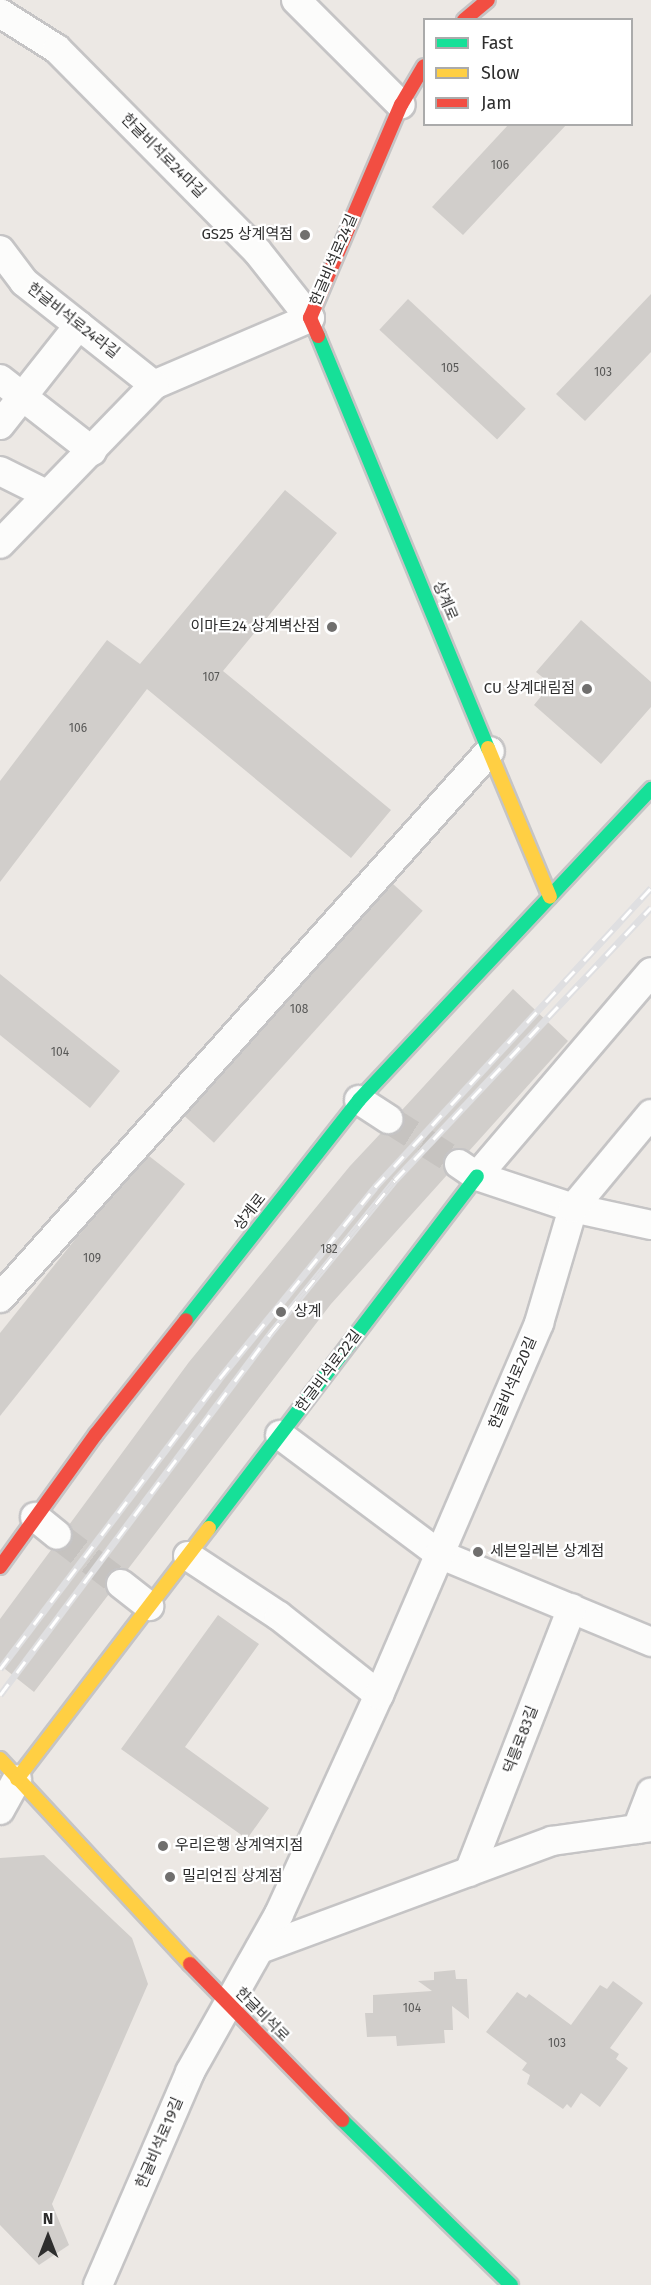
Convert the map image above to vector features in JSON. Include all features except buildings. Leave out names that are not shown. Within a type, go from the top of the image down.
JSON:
[{"type":"main road","name":"한글비석로24길","points":[[310,318],[401,105],[423,68]]},
{"type":"main road","name":"상계로","points":[[310,318],[550,897]]},
{"type":"main road","name":"상계로","points":[[0,1567],[103,1424],[359,1100],[651,789]]},
{"type":"main road","name":"한글비석로22길","points":[[8,1769],[149,1606],[188,1556],[280,1435],[468,1170]]},
{"type":"main road","name":"한글비석로","points":[[8,1769],[229,2005],[377,2155],[511,2285]]},
{"type":"street","points":[[296,0],[401,105]]},
{"type":"street","name":"한글비석로24마길","points":[[0,13],[57,49],[256,250],[310,318]]},
{"type":"street","name":"한글비석로24라길","points":[[0,250],[24,282],[154,385]]},
{"type":"street","name":"한글비석로24길","points":[[0,544],[154,385],[310,318]]},
{"type":"street","points":[[0,425],[11,388],[79,325]]},
{"type":"street","points":[[11,388],[92,451]]},
{"type":"street","points":[[0,471],[46,494]]},
{"type":"street","points":[[0,1298],[490,751]]},
{"type":"street","name":"한글비석로22길","points":[[468,1170],[651,972]]},
{"type":"street","points":[[359,1100],[388,1119]]},
{"type":"street","name":"한글비석로20길","points":[[229,2005],[279,1914],[379,1695],[539,1323],[573,1208],[651,1114]]},
{"type":"street","points":[[468,1170],[573,1208],[651,1225]]},
{"type":"street","points":[[280,1435],[439,1554],[651,1642]]},
{"type":"street","points":[[35,1517],[57,1534]]},
{"type":"street","points":[[188,1556],[279,1616],[379,1695]]},
{"type":"street","points":[[121,1584],[149,1606]]},
{"type":"street","name":"덕릉로83길","points":[[469,1872],[572,1608]]},
{"type":"street","points":[[0,1810],[8,1769]]},
{"type":"street","points":[[260,1949],[552,1841],[644,1828],[651,1793]]},
{"type":"street","name":"한글비석로19길","points":[[98,2285],[190,2072],[229,2005]]},
{"type":"tunnel","points":[[388,1119],[459,1164]]},
{"type":"tunnel","points":[[57,1535],[121,1584]]},
{"type":"railway","points":[[0,1669],[220,1378],[375,1187],[651,888]]},
{"type":"railway","points":[[0,1695],[270,1334],[395,1180],[651,907]]},
{"type":"traffic: fast","points":[[318,336],[488,748]]},
{"type":"traffic: fast","points":[[186,1320],[359,1100],[651,789]]},
{"type":"traffic: fast","points":[[209,1528],[477,1176]]},
{"type":"traffic: fast","points":[[342,2120],[511,2285]]},
{"type":"traffic: slow","points":[[488,748],[550,897]]},
{"type":"traffic: slow","points":[[17,1779],[209,1528]]},
{"type":"traffic: slow","points":[[0,1759],[190,1964]]},
{"type":"traffic: jam","points":[[466,18],[488,0]]},
{"type":"traffic: jam","points":[[318,336],[310,318],[401,105],[423,68]]},
{"type":"traffic: jam","points":[[0,1567],[96,1434],[186,1320]]},
{"type":"traffic: jam","points":[[190,1964],[342,2120]]},
{"type":"place","name":"GS25 상계역점","points":[[305,235]]},
{"type":"place","name":"이마트24 상계벽산점","points":[[332,627]]},
{"type":"place","name":"CU 상계대림점","points":[[587,689]]},
{"type":"place","name":"상계","points":[[281,1312]]},
{"type":"place","name":"세븐일레븐 상계점","points":[[478,1552]]},
{"type":"place","name":"우리은행 상계역지점","points":[[163,1846]]},
{"type":"place","name":"밀리언짐 상계점","points":[[170,1877]]}]
